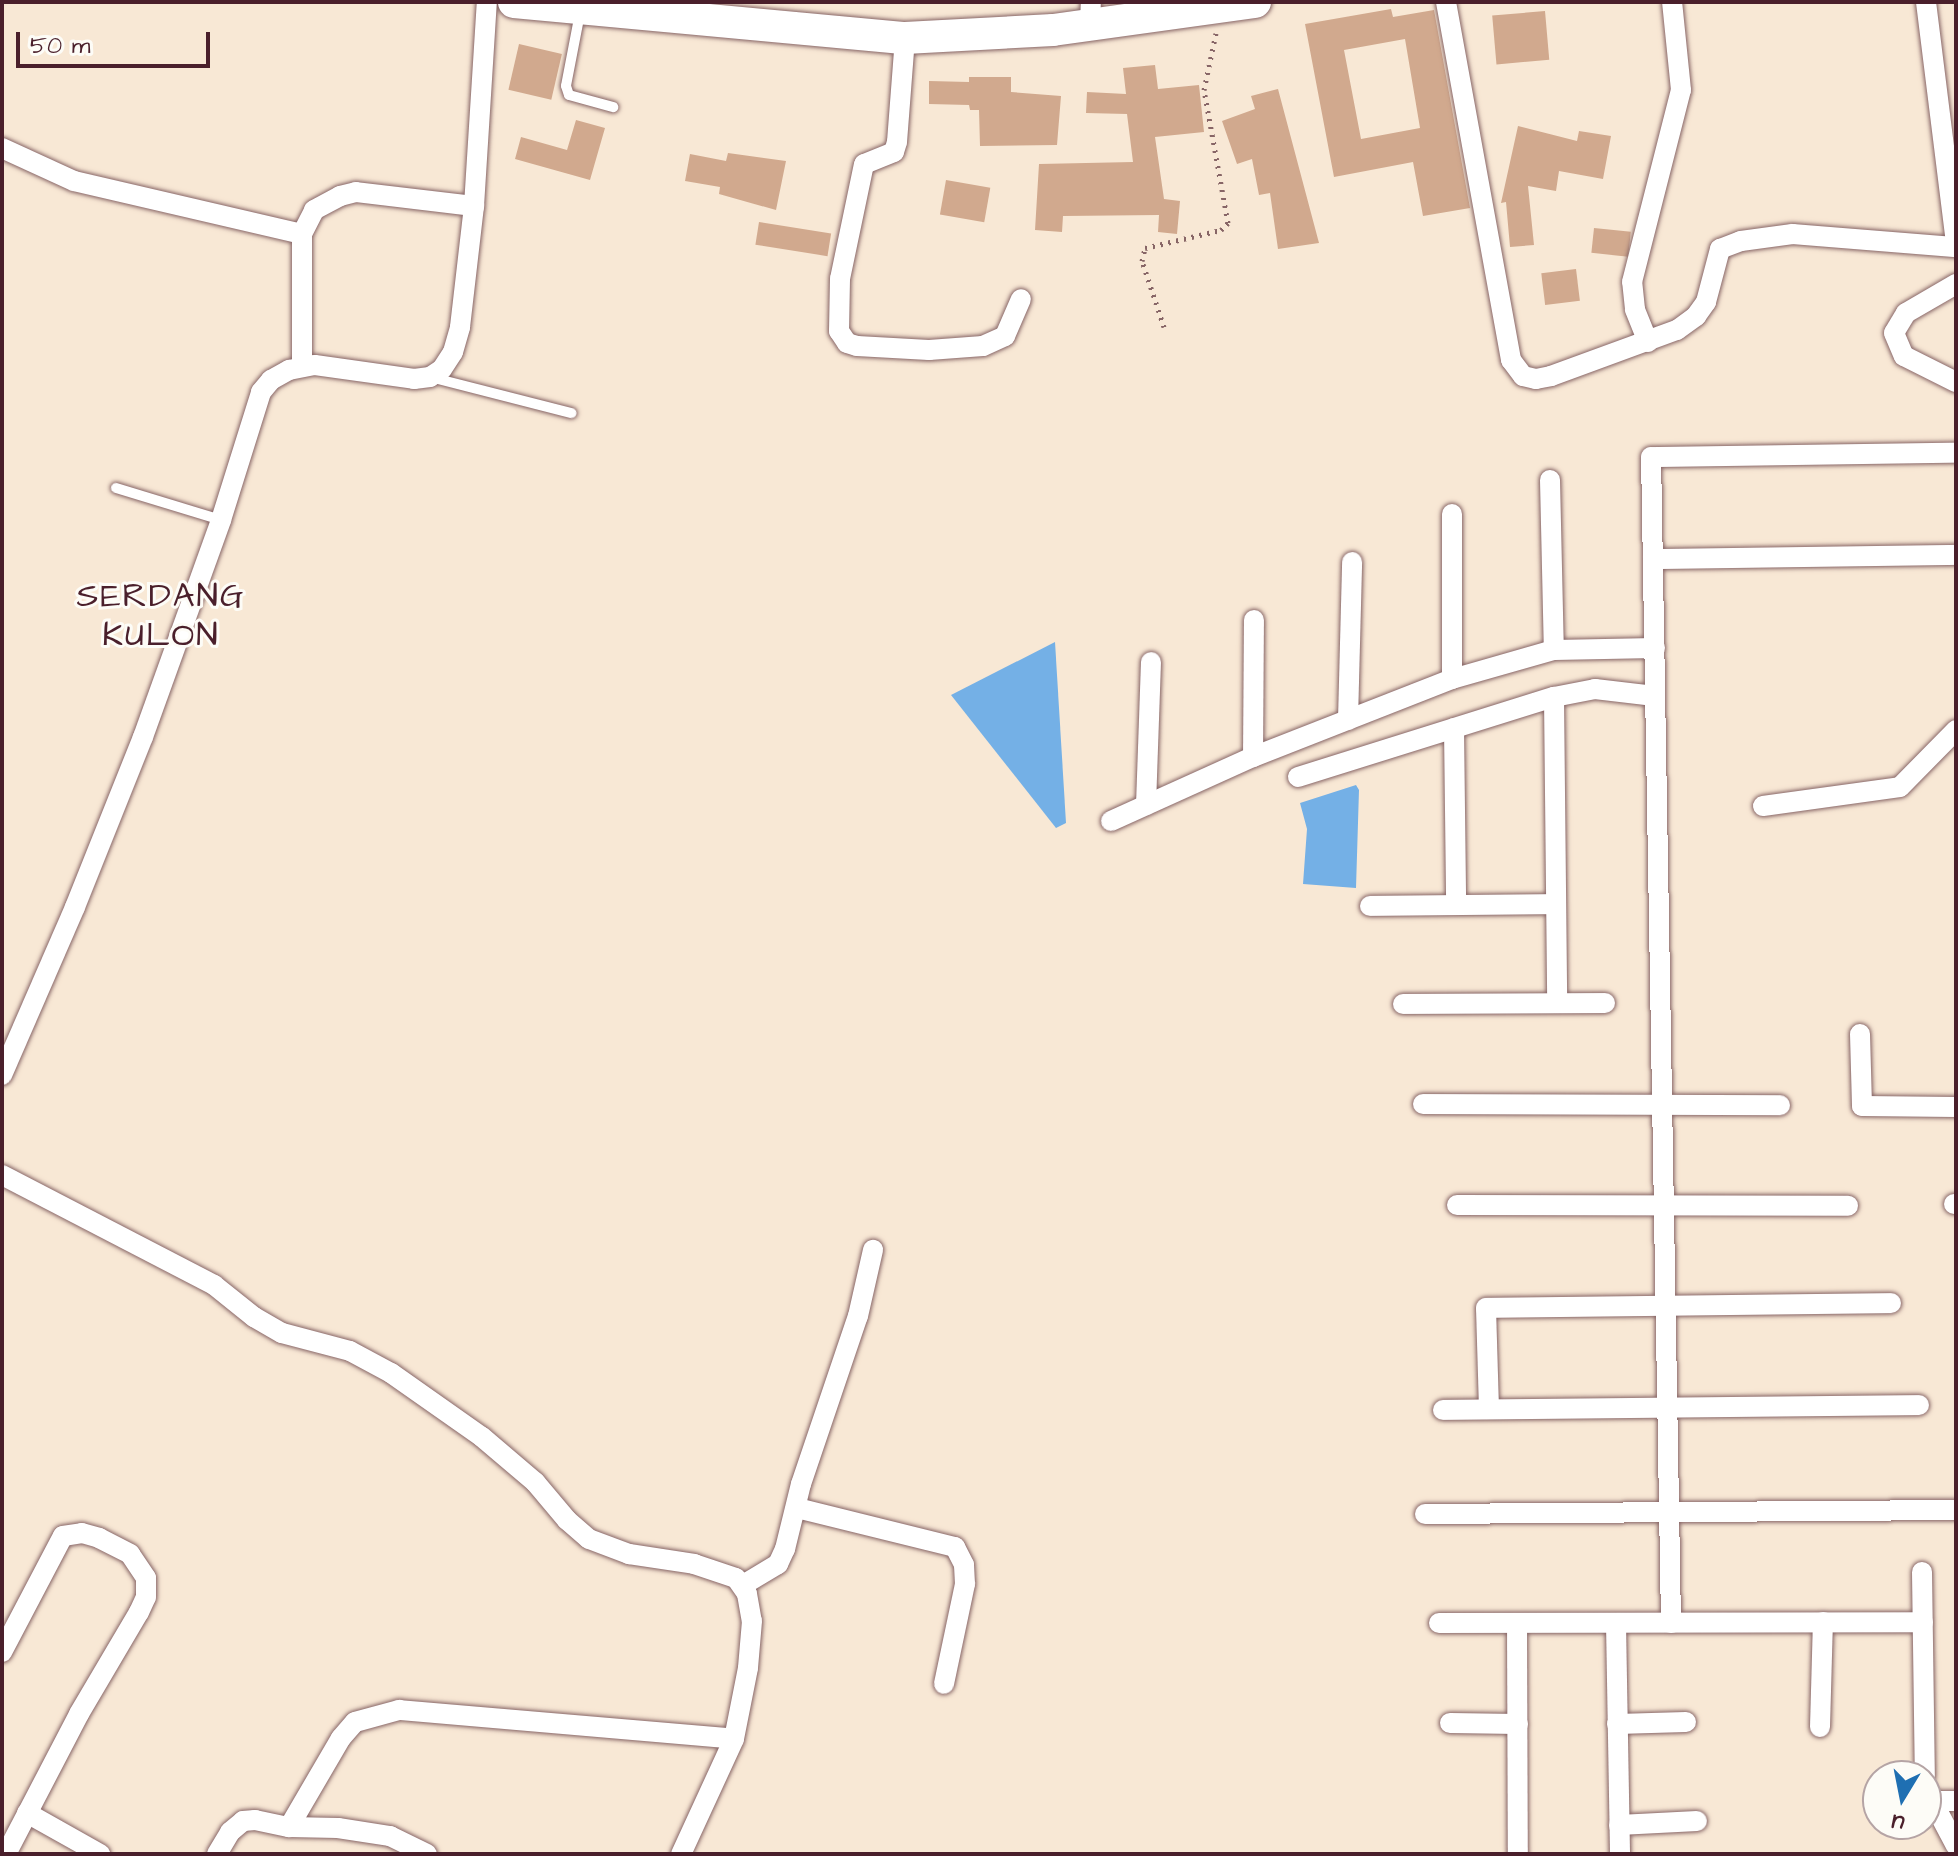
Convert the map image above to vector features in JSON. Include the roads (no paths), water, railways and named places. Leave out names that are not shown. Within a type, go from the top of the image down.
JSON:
[{"type":"main road","points":[[514,2],[905,38],[950,38],[1090,14],[1255,2]]},
{"type":"street","points":[[2,1075],[69,921],[137,752],[221,520],[261,392],[271,380],[315,365],[414,379],[430,377],[442,369],[453,352],[460,327],[474,206],[487,2]]},
{"type":"street","points":[[1446,2],[1494,272],[1515,369],[1536,379],[1677,330],[1696,316],[1706,302],[1720,249],[1741,241],[1793,234],[1956,245],[1926,2]]},
{"type":"street","points":[[1648,342],[1635,309],[1632,282],[1681,90],[1672,2]]},
{"type":"street","points":[[905,38],[897,142],[894,152],[864,164],[840,279],[839,331],[847,343],[857,346],[929,350],[983,346],[1005,336],[1021,299]]},
{"type":"street","points":[[2,148],[74,181],[302,234]]},
{"type":"street","points":[[302,367],[302,234],[308,218],[323,203],[356,192],[474,206]]},
{"type":"street","points":[[1956,284],[1906,313],[1894,333],[1904,356],[1956,382]]},
{"type":"street","points":[[1671,1623],[1651,457],[1956,453]]},
{"type":"street","points":[[1550,480],[1554,650]]},
{"type":"street","points":[[1452,514],[1452,679]]},
{"type":"street","points":[[1653,559],[1956,555]]},
{"type":"street","points":[[1348,720],[1352,562]]},
{"type":"street","points":[[1253,757],[1254,620]]},
{"type":"street","points":[[1111,821],[1253,757],[1452,679],[1554,650],[1655,648]]},
{"type":"street","points":[[1146,805],[1151,662]]},
{"type":"street","points":[[1298,777],[1554,697],[1595,689],[1655,696]]},
{"type":"street","points":[[1554,697],[1557,1003]]},
{"type":"street","points":[[1454,728],[1456,904]]},
{"type":"street","points":[[1763,806],[1900,787],[1956,730]]},
{"type":"street","points":[[1370,906],[1556,904]]},
{"type":"street","points":[[1403,1004],[1605,1003]]},
{"type":"street","points":[[1860,1034],[1862,1106],[1956,1107]]},
{"type":"street","points":[[1423,1104],[1780,1105]]},
{"type":"street","points":[[2,1175],[214,1285],[254,1317],[282,1333],[350,1351],[391,1373],[482,1437],[535,1482],[567,1520],[589,1539],[629,1554],[724,1571],[743,1585],[752,1621],[748,1668],[734,1739],[681,1854]]},
{"type":"street","points":[[1457,1205],[1848,1206]]},
{"type":"street","points":[[743,1585],[778,1564],[797,1508],[801,1484],[858,1316],[873,1250]]},
{"type":"street","points":[[1489,1409],[1486,1308],[1891,1303]]},
{"type":"street","points":[[1443,1410],[1919,1405]]},
{"type":"street","points":[[797,1508],[955,1547],[964,1565],[965,1584],[944,1684]]},
{"type":"street","points":[[1425,1514],[1956,1510]]},
{"type":"street","points":[[2,1652],[63,1536],[82,1533],[99,1538],[130,1554],[146,1578],[146,1597],[139,1612],[6,1854]]},
{"type":"street","points":[[1922,1572],[1925,1760]]},
{"type":"street","points":[[1820,1727],[1823,1622]]},
{"type":"street","points":[[1439,1623],[1923,1622]]},
{"type":"street","points":[[1517,1623],[1518,1854]]},
{"type":"street","points":[[1616,1623],[1620,1854]]},
{"type":"street","points":[[289,1827],[341,1738],[355,1722],[399,1710],[734,1739]]},
{"type":"street","points":[[1617,1724],[1686,1722]]},
{"type":"street","points":[[1450,1723],[1518,1724]]},
{"type":"street","points":[[27,1813],[100,1854]]},
{"type":"street","points":[[1942,1820],[1956,1846]]},
{"type":"street","points":[[217,1854],[230,1832],[243,1821],[289,1827],[338,1828],[390,1836],[427,1854]]},
{"type":"street","points":[[1619,1825],[1697,1821]]},
{"type":"lane","points":[[564,7],[566,86],[569,95],[613,107]]},
{"type":"lane","points":[[430,377],[571,413]]},
{"type":"lane","points":[[116,488],[221,520]]},
{"type":"water","points":[[1055,642],[1066,823],[1056,828],[951,695]]},
{"type":"water","points":[[1356,785],[1359,790],[1356,888],[1303,884],[1307,829],[1300,803]]},
{"type":"district","name":"SERDANG KULON","points":[[161,616]]}]
